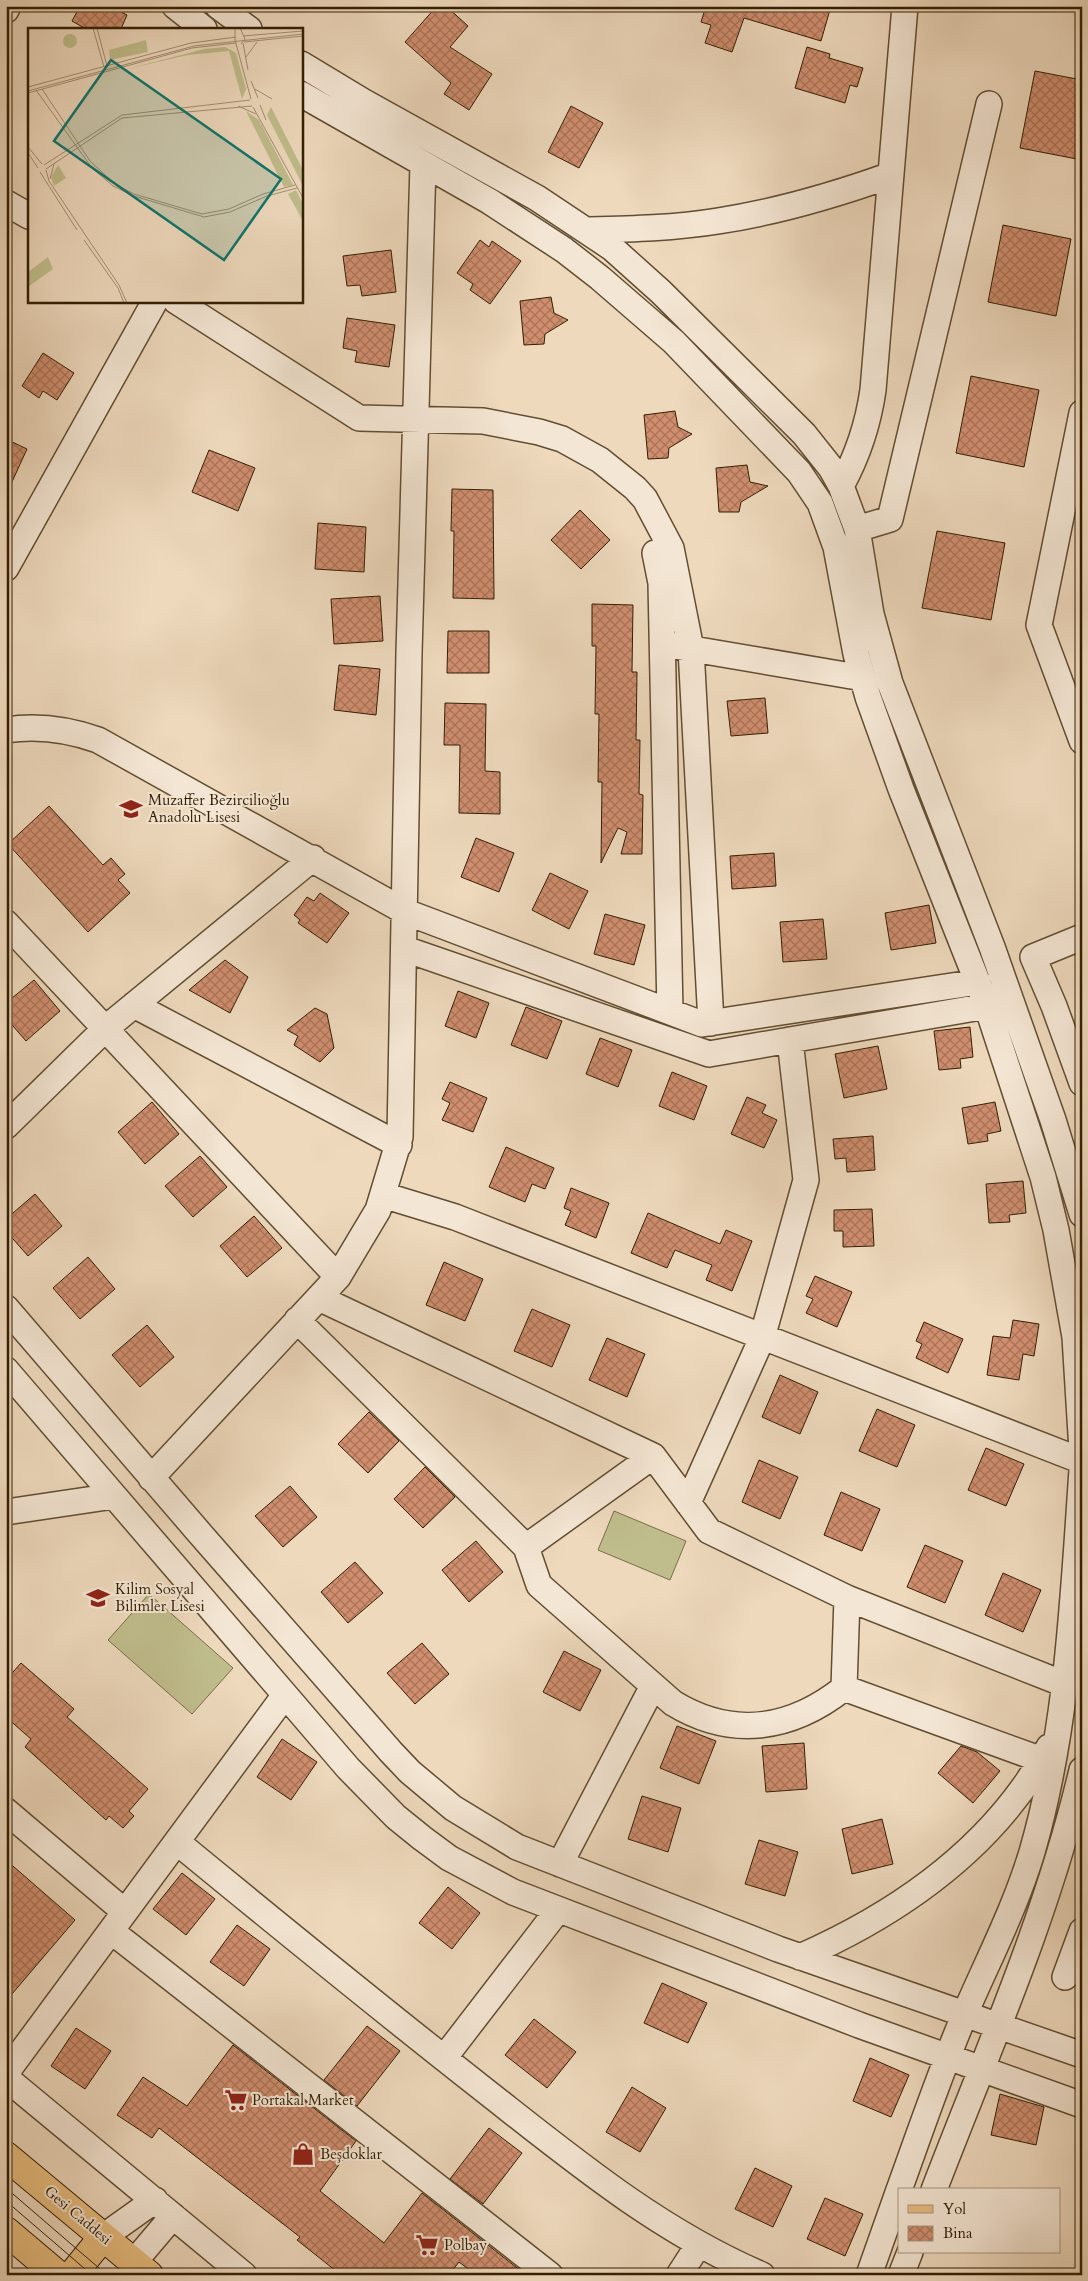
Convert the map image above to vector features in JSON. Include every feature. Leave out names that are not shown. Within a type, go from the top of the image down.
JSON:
[{"type":"main road","name":"Gesi Caddesi","points":[[6,2156],[104,2237],[136,2271]]},
{"type":"main road","points":[[6,2231],[58,2275]]},
{"type":"main road","points":[[72,2275],[104,2237]]},
{"type":"street","points":[[6,10],[8,6]]},
{"type":"street","points":[[175,6],[203,28]]},
{"type":"street","points":[[218,6],[248,28]]},
{"type":"street","points":[[841,486],[858,452],[870,412],[905,6]]},
{"type":"street","points":[[302,65],[364,102],[537,198],[588,230],[612,248],[655,286],[818,450],[841,486],[857,529],[871,614],[890,683],[998,966],[1053,1120],[1082,1214]]},
{"type":"street","points":[[302,95],[527,225],[600,278],[674,342],[799,472],[820,503],[832,532],[856,654],[863,678],[895,772],[987,1006],[1043,1177],[1056,1230],[1075,1337],[1082,1451]]},
{"type":"street","points":[[857,529],[890,519],[989,104]]},
{"type":"street","points":[[151,1478],[338,1277],[378,1210],[398,1145],[402,1119],[409,653],[423,164]]},
{"type":"street","points":[[588,230],[679,226],[754,215],[828,196],[891,174]]},
{"type":"street","points":[[6,203],[28,215]]},
{"type":"street","points":[[6,568],[154,302]]},
{"type":"street","points":[[178,302],[359,418],[482,435],[536,445],[557,452],[575,461],[616,490],[641,518],[653,546],[661,583],[670,1012]]},
{"type":"street","points":[[1082,414],[1039,625],[1082,741]]},
{"type":"street","points":[[416,426],[483,421],[517,426],[562,439],[600,460],[636,488],[653,511],[671,548],[691,649],[711,1023]]},
{"type":"street","points":[[662,644],[863,678]]},
{"type":"street","points":[[6,730],[45,728],[72,732],[98,740],[313,858],[406,912],[702,1024],[978,982]]},
{"type":"street","points":[[6,1126],[106,1028],[313,858]]},
{"type":"street","points":[[6,923],[338,1277]]},
{"type":"street","points":[[998,966],[1033,957],[1082,937]]},
{"type":"street","points":[[405,949],[709,1054],[987,1006]]},
{"type":"street","points":[[1033,957],[1058,1015],[1082,1083]]},
{"type":"street","points":[[134,1005],[398,1145]]},
{"type":"street","points":[[688,1503],[762,1338],[806,1180],[790,1040]]},
{"type":"street","points":[[383,1195],[454,1218],[1082,1460]]},
{"type":"street","points":[[318,1298],[653,1456],[709,1532],[847,1598],[1064,1684]]},
{"type":"street","points":[[6,1308],[151,1478],[410,1772],[453,1808],[517,1847],[560,1864],[800,1957],[1082,2055]]},
{"type":"street","points":[[297,1320],[526,1547],[539,1584],[674,1703],[702,1718],[736,1726],[754,1726],[792,1719],[811,1711],[844,1688]]},
{"type":"street","points":[[6,1370],[371,1793],[422,1838],[481,1876],[513,1892],[858,2025],[1082,2105]]},
{"type":"street","points":[[526,1547],[653,1456]]},
{"type":"street","points":[[900,2188],[947,2057],[1009,1914],[1029,1860],[1043,1804],[1064,1684],[1082,1470]]},
{"type":"street","points":[[6,1512],[114,1496]]},
{"type":"street","points":[[844,1688],[847,1598]]},
{"type":"street","points":[[560,1864],[653,1686]]},
{"type":"street","points":[[844,1688],[1042,1760]]},
{"type":"street","points":[[244,2275],[164,2208],[8,2069],[286,1695]]},
{"type":"street","points":[[800,1957],[882,1915],[948,1869],[1005,1812],[1042,1760],[1057,1732]]},
{"type":"street","points":[[935,2188],[998,2026],[1046,1895],[1070,1822],[1082,1770]]},
{"type":"street","points":[[6,1811],[118,1922],[550,2275]]},
{"type":"street","points":[[177,1842],[586,2171],[626,2199],[699,2244],[762,2275]]},
{"type":"street","points":[[444,2058],[558,1910]]},
{"type":"street","points":[[1065,1977],[1082,1931]]},
{"type":"street","points":[[869,2275],[898,2193]]},
{"type":"street","points":[[104,2237],[164,2208]]},
{"type":"street","points":[[136,2271],[164,2208]]},
{"type":"street","points":[[679,2275],[699,2244]]},
{"type":"street","points":[[901,2275],[909,2254]]},
{"type":"shaded area","points":[[614,1511],[686,1541],[670,1580],[598,1550]]},
{"type":"shaded area","points":[[149,1594],[233,1668],[192,1714],[108,1640]]},
{"type":"building","points":[[80,6],[110,6],[127,15],[121,28],[84,28],[72,21]]},
{"type":"building","points":[[437,6],[446,6],[468,26],[450,47],[492,74],[469,110],[444,94],[451,83],[405,42]]},
{"type":"building","points":[[706,6],[831,6],[821,41],[744,18],[732,52],[705,43],[711,25],[701,22]]},
{"type":"building","points":[[807,47],[830,54],[829,58],[863,68],[857,87],[850,85],[845,103],[795,88]]},
{"type":"building","points":[[1035,71],[1082,80],[1082,160],[1020,148]]},
{"type":"building","points":[[571,106],[603,123],[579,168],[548,152]]},
{"type":"building","points":[[1003,225],[1071,239],[1056,316],[988,302]]},
{"type":"building","points":[[480,240],[489,247],[492,241],[521,261],[490,304],[470,290],[473,284],[457,273]]},
{"type":"building","points":[[391,250],[396,292],[362,296],[360,285],[347,286],[343,256]]},
{"type":"building","points":[[551,297],[554,313],[568,320],[545,334],[544,344],[524,345],[520,301]]},
{"type":"building","points":[[347,318],[395,325],[389,367],[355,362],[357,351],[343,348]]},
{"type":"building","points":[[43,353],[74,373],[57,400],[43,391],[39,398],[22,386]]},
{"type":"building","points":[[971,376],[1039,390],[1024,467],[956,453]]},
{"type":"building","points":[[675,411],[678,427],[692,434],[669,448],[668,458],[648,459],[644,415]]},
{"type":"building","points":[[6,439],[27,449],[6,495]]},
{"type":"building","points":[[209,450],[255,468],[238,511],[192,492]]},
{"type":"building","points":[[747,465],[750,482],[768,486],[741,502],[739,512],[719,512],[716,468]]},
{"type":"building","points":[[452,489],[493,490],[494,599],[453,598],[454,531],[451,531]]},
{"type":"building","points":[[580,510],[610,540],[581,569],[551,540]]},
{"type":"building","points":[[318,523],[366,527],[364,572],[315,569]]},
{"type":"building","points":[[937,531],[1005,543],[991,620],[922,608]]},
{"type":"building","points":[[380,596],[383,641],[334,644],[331,599]]},
{"type":"building","points":[[592,604],[633,605],[632,672],[637,672],[636,740],[640,740],[639,794],[643,795],[642,854],[621,854],[627,832],[618,828],[601,863],[602,782],[598,782],[599,714],[595,714],[596,646],[592,646]]},
{"type":"building","points":[[448,631],[489,631],[489,673],[447,673]]},
{"type":"building","points":[[339,665],[380,669],[376,715],[334,710]]},
{"type":"building","points":[[765,698],[768,733],[731,736],[727,701]]},
{"type":"building","points":[[445,703],[486,704],[485,771],[500,772],[500,814],[459,813],[460,745],[444,745]]},
{"type":"building","points":[[49,806],[103,865],[111,858],[125,874],[118,880],[130,893],[88,932],[8,844]]},
{"type":"building","points":[[476,838],[514,853],[499,892],[461,877]]},
{"type":"building","points":[[774,853],[776,886],[732,889],[730,856]]},
{"type":"building","points":[[550,873],[588,891],[569,929],[532,910]]},
{"type":"building","points":[[320,893],[349,913],[327,943],[298,923],[300,920],[294,915],[307,897],[314,901]]},
{"type":"building","points":[[929,905],[936,943],[891,950],[885,913]]},
{"type":"building","points":[[605,914],[645,925],[634,965],[594,954]]},
{"type":"building","points":[[823,919],[827,959],[783,962],[780,922]]},
{"type":"building","points":[[225,960],[248,977],[230,1013],[189,990]]},
{"type":"building","points":[[34,980],[60,1011],[26,1041],[6,1018],[6,1003]]},
{"type":"building","points":[[458,991],[489,1003],[476,1038],[445,1026]]},
{"type":"building","points":[[526,1007],[562,1021],[547,1059],[511,1045]]},
{"type":"building","points":[[315,1008],[327,1014],[334,1048],[320,1062],[294,1045],[298,1036],[287,1030]]},
{"type":"building","points":[[970,1027],[973,1057],[960,1059],[961,1068],[939,1070],[934,1031]]},
{"type":"building","points":[[600,1038],[632,1050],[618,1087],[586,1074]]},
{"type":"building","points":[[878,1046],[887,1089],[844,1098],[835,1054]]},
{"type":"building","points":[[672,1072],[707,1086],[694,1120],[659,1106]]},
{"type":"building","points":[[450,1082],[487,1098],[473,1132],[442,1120],[450,1103],[442,1099]]},
{"type":"building","points":[[747,1097],[766,1105],[762,1113],[777,1120],[764,1148],[731,1134]]},
{"type":"building","points":[[152,1102],[179,1134],[145,1164],[118,1132]]},
{"type":"building","points":[[995,1102],[1001,1131],[987,1134],[988,1141],[968,1144],[962,1108]]},
{"type":"building","points":[[873,1136],[875,1170],[847,1172],[846,1158],[835,1159],[833,1139]]},
{"type":"building","points":[[506,1147],[554,1168],[545,1189],[532,1184],[525,1202],[489,1187]]},
{"type":"building","points":[[200,1156],[227,1187],[193,1217],[165,1186]]},
{"type":"building","points":[[1023,1181],[1026,1213],[1009,1215],[1010,1222],[989,1223],[986,1184]]},
{"type":"building","points":[[571,1188],[609,1203],[596,1238],[565,1225],[571,1211],[564,1208]]},
{"type":"building","points":[[35,1194],[62,1226],[28,1256],[6,1231],[6,1219]]},
{"type":"building","points":[[872,1209],[874,1246],[843,1247],[843,1231],[834,1231],[834,1210]]},
{"type":"building","points":[[648,1213],[720,1244],[726,1230],[752,1241],[732,1291],[706,1280],[712,1265],[675,1250],[667,1268],[631,1253]]},
{"type":"building","points":[[254,1216],[282,1248],[247,1277],[220,1246]]},
{"type":"building","points":[[88,1257],[115,1289],[80,1319],[53,1288]]},
{"type":"building","points":[[444,1262],[483,1279],[465,1321],[426,1305]]},
{"type":"building","points":[[815,1276],[852,1292],[837,1327],[806,1313],[813,1299],[806,1296]]},
{"type":"building","points":[[532,1309],[570,1325],[552,1367],[514,1351]]},
{"type":"building","points":[[1013,1320],[1039,1324],[1034,1356],[1023,1354],[1019,1380],[987,1375],[993,1336],[1010,1338]]},
{"type":"building","points":[[924,1322],[963,1339],[948,1373],[916,1358],[922,1344],[916,1341]]},
{"type":"building","points":[[147,1325],[174,1357],[140,1387],[112,1355]]},
{"type":"building","points":[[607,1338],[645,1354],[627,1397],[589,1380]]},
{"type":"building","points":[[780,1375],[818,1392],[800,1434],[762,1417]]},
{"type":"building","points":[[877,1409],[915,1425],[897,1467],[859,1451]]},
{"type":"building","points":[[369,1412],[399,1441],[368,1473],[338,1444]]},
{"type":"building","points":[[986,1448],[1024,1464],[1006,1506],[968,1490]]},
{"type":"building","points":[[759,1460],[798,1477],[780,1519],[742,1502]]},
{"type":"building","points":[[425,1467],[455,1497],[423,1528],[394,1499]]},
{"type":"building","points":[[290,1486],[317,1517],[283,1547],[255,1516]]},
{"type":"building","points":[[841,1492],[880,1509],[862,1551],[824,1535]]},
{"type":"building","points":[[476,1541],[503,1572],[469,1602],[442,1570]]},
{"type":"building","points":[[925,1545],[963,1561],[945,1603],[907,1587]]},
{"type":"building","points":[[355,1562],[383,1593],[348,1623],[321,1592]]},
{"type":"building","points":[[1003,1573],[1041,1590],[1023,1632],[985,1615]]},
{"type":"building","points":[[422,1643],[449,1674],[415,1704],[387,1673]]},
{"type":"building","points":[[564,1651],[601,1670],[580,1711],[543,1692]]},
{"type":"building","points":[[21,1663],[74,1709],[67,1717],[148,1789],[129,1811],[134,1816],[123,1828],[109,1816],[106,1820],[25,1747],[31,1739],[6,1717],[6,1680]]},
{"type":"building","points":[[677,1726],[716,1741],[699,1784],[660,1768]]},
{"type":"building","points":[[282,1739],[317,1762],[291,1800],[257,1777]]},
{"type":"building","points":[[804,1743],[807,1789],[766,1792],[762,1746]]},
{"type":"building","points":[[961,1746],[977,1752],[1000,1771],[973,1803],[938,1773]]},
{"type":"building","points":[[642,1796],[681,1808],[668,1852],[628,1839]]},
{"type":"building","points":[[882,1819],[893,1864],[852,1874],[842,1829]]},
{"type":"building","points":[[759,1840],[798,1852],[785,1896],[745,1884]]},
{"type":"building","points":[[6,1860],[75,1920],[6,2001]]},
{"type":"building","points":[[182,1873],[215,1899],[186,1935],[153,1909]]},
{"type":"building","points":[[448,1887],[480,1913],[452,1949],[419,1923]]},
{"type":"building","points":[[237,1925],[270,1949],[244,1986],[210,1962]]},
{"type":"building","points":[[662,1983],[707,2003],[688,2043],[644,2023]]},
{"type":"building","points":[[534,2019],[576,2052],[547,2088],[505,2055]]},
{"type":"building","points":[[367,2026],[400,2051],[357,2106],[324,2080]]},
{"type":"building","points":[[76,2028],[111,2051],[85,2089],[51,2066]]},
{"type":"building","points":[[233,2045],[356,2141],[320,2191],[384,2243],[422,2193],[526,2275],[476,2275],[459,2262],[449,2275],[341,2275],[297,2240],[300,2237],[159,2128],[152,2138],[117,2115],[143,2077],[187,2106]]},
{"type":"building","points":[[870,2058],[909,2075],[891,2117],[853,2101]]},
{"type":"building","points":[[632,2087],[666,2108],[640,2152],[606,2132]]},
{"type":"building","points":[[1000,2094],[1044,2107],[1036,2145],[991,2135]]},
{"type":"building","points":[[489,2128],[522,2153],[483,2204],[450,2179]]},
{"type":"building","points":[[755,2168],[792,2186],[773,2227],[735,2209]]},
{"type":"building","points":[[825,2198],[863,2214],[845,2256],[807,2239]]},
{"type":"tram line","points":[[6,2188],[107,2275]]},
{"type":"tram line","points":[[6,2201],[92,2275]]},
{"type":"place","name":"Muzaffer Bezircilioğlu Anadolu Lisesi","points":[[131,809]]},
{"type":"place","name":"Kilim Sosyal Bilimler Lisesi","points":[[98,1598]]},
{"type":"place","name":"Portakal Market","points":[[236,2100]]},
{"type":"place","name":"Beşdoklar","points":[[303,2154]]},
{"type":"place","name":"Polbay","points":[[427,2245]]}]
